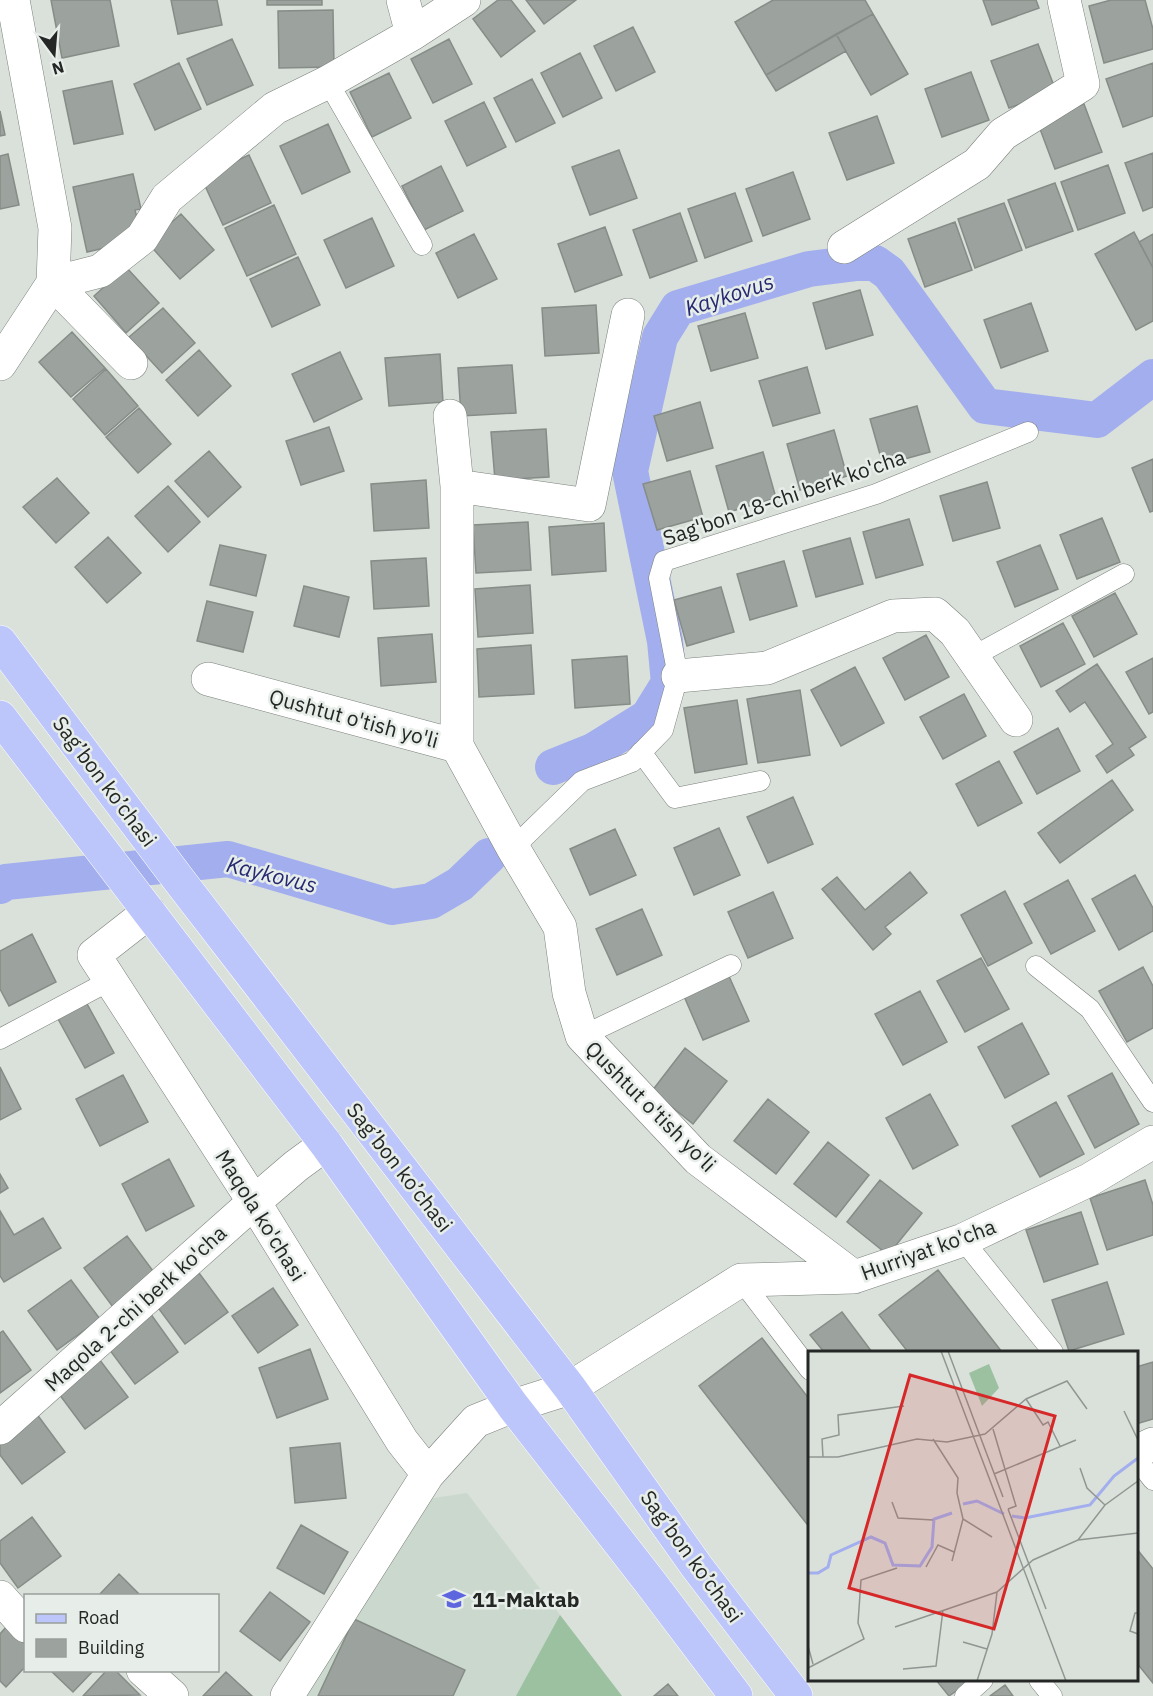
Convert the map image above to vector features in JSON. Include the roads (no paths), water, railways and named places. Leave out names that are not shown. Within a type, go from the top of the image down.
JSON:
[{"type":"main road","name":"Sag’bon ko’chasi","points":[[0,642],[179,880],[570,1389],[697,1567],[796,1696]]},
{"type":"main road","name":"Sag’bon ko’chasi","points":[[0,717],[326,1144],[513,1406],[736,1696]]},
{"type":"street","points":[[0,364],[53,283],[56,228],[13,0]]},
{"type":"street","points":[[403,0],[412,34]]},
{"type":"street","points":[[53,283],[100,271],[142,238],[167,198],[274,108],[328,82],[412,34],[464,0]]},
{"type":"street","points":[[844,247],[977,164],[1003,134],[1083,84],[1064,0]]},
{"type":"street","points":[[53,283],[130,363]]},
{"type":"street","points":[[457,486],[589,505],[628,315]]},
{"type":"street","points":[[450,416],[457,486],[457,746]]},
{"type":"street","points":[[678,676],[767,668],[893,616],[934,614],[955,632],[1016,720]]},
{"type":"street","name":"Qushtut o'tish yo'li","points":[[208,679],[457,746],[560,927],[569,993],[582,1036],[698,1159],[854,1277]]},
{"type":"street","points":[[102,968],[141,902]]},
{"type":"street","name":"Maqola ko'chasi","points":[[102,968],[254,1202],[402,1441],[428,1474]]},
{"type":"street","name":"Hurriyat ko'cha","points":[[741,1280],[854,1277],[963,1240],[1089,1180],[1153,1142]]},
{"type":"street","name":"Maqola 2-chi berk ko'cha","points":[[0,1428],[254,1202],[326,1144]]},
{"type":"street","points":[[286,1696],[428,1474],[476,1421],[513,1406],[570,1389],[741,1280]]},
{"type":"street","points":[[1138,1452],[1153,1444]]},
{"type":"street","points":[[0,1597],[24,1624]]},
{"type":"street","points":[[144,1672],[172,1696]]},
{"type":"lane","points":[[328,82],[422,245]]},
{"type":"lane","name":"Sag'bon 18-chi berk ko'cha","points":[[678,676],[659,578],[664,561],[876,494],[1028,432]]},
{"type":"lane","points":[[972,657],[1124,574]]},
{"type":"lane","points":[[513,848],[582,781],[632,762],[663,730],[678,676]]},
{"type":"lane","points":[[641,752],[675,798],[760,781]]},
{"type":"lane","points":[[582,1036],[731,965]]},
{"type":"lane","points":[[1036,966],[1090,1009],[1153,1102]]},
{"type":"lane","points":[[0,1039],[102,968]]},
{"type":"lane","points":[[963,1240],[1051,1351]]},
{"type":"lane","points":[[741,1280],[808,1367]]},
{"type":"lane","points":[[1138,1459],[1153,1480]]},
{"type":"lane","points":[[965,1696],[982,1681]]},
{"type":"lane","points":[[1040,1681],[1052,1696]]},
{"type":"waterway","name":"Kaykovus","points":[[553,767],[593,751],[648,717],[669,683],[665,641],[630,471],[660,337],[678,308],[809,269],[875,263],[889,273],[985,406],[1097,420],[1153,377]]},
{"type":"waterway","name":"Kaykovus","points":[[0,886],[6,882],[228,859],[392,907],[431,901],[460,884],[489,856]]},
{"type":"place","name":"11-Maktab","points":[[454,1599]]}]
